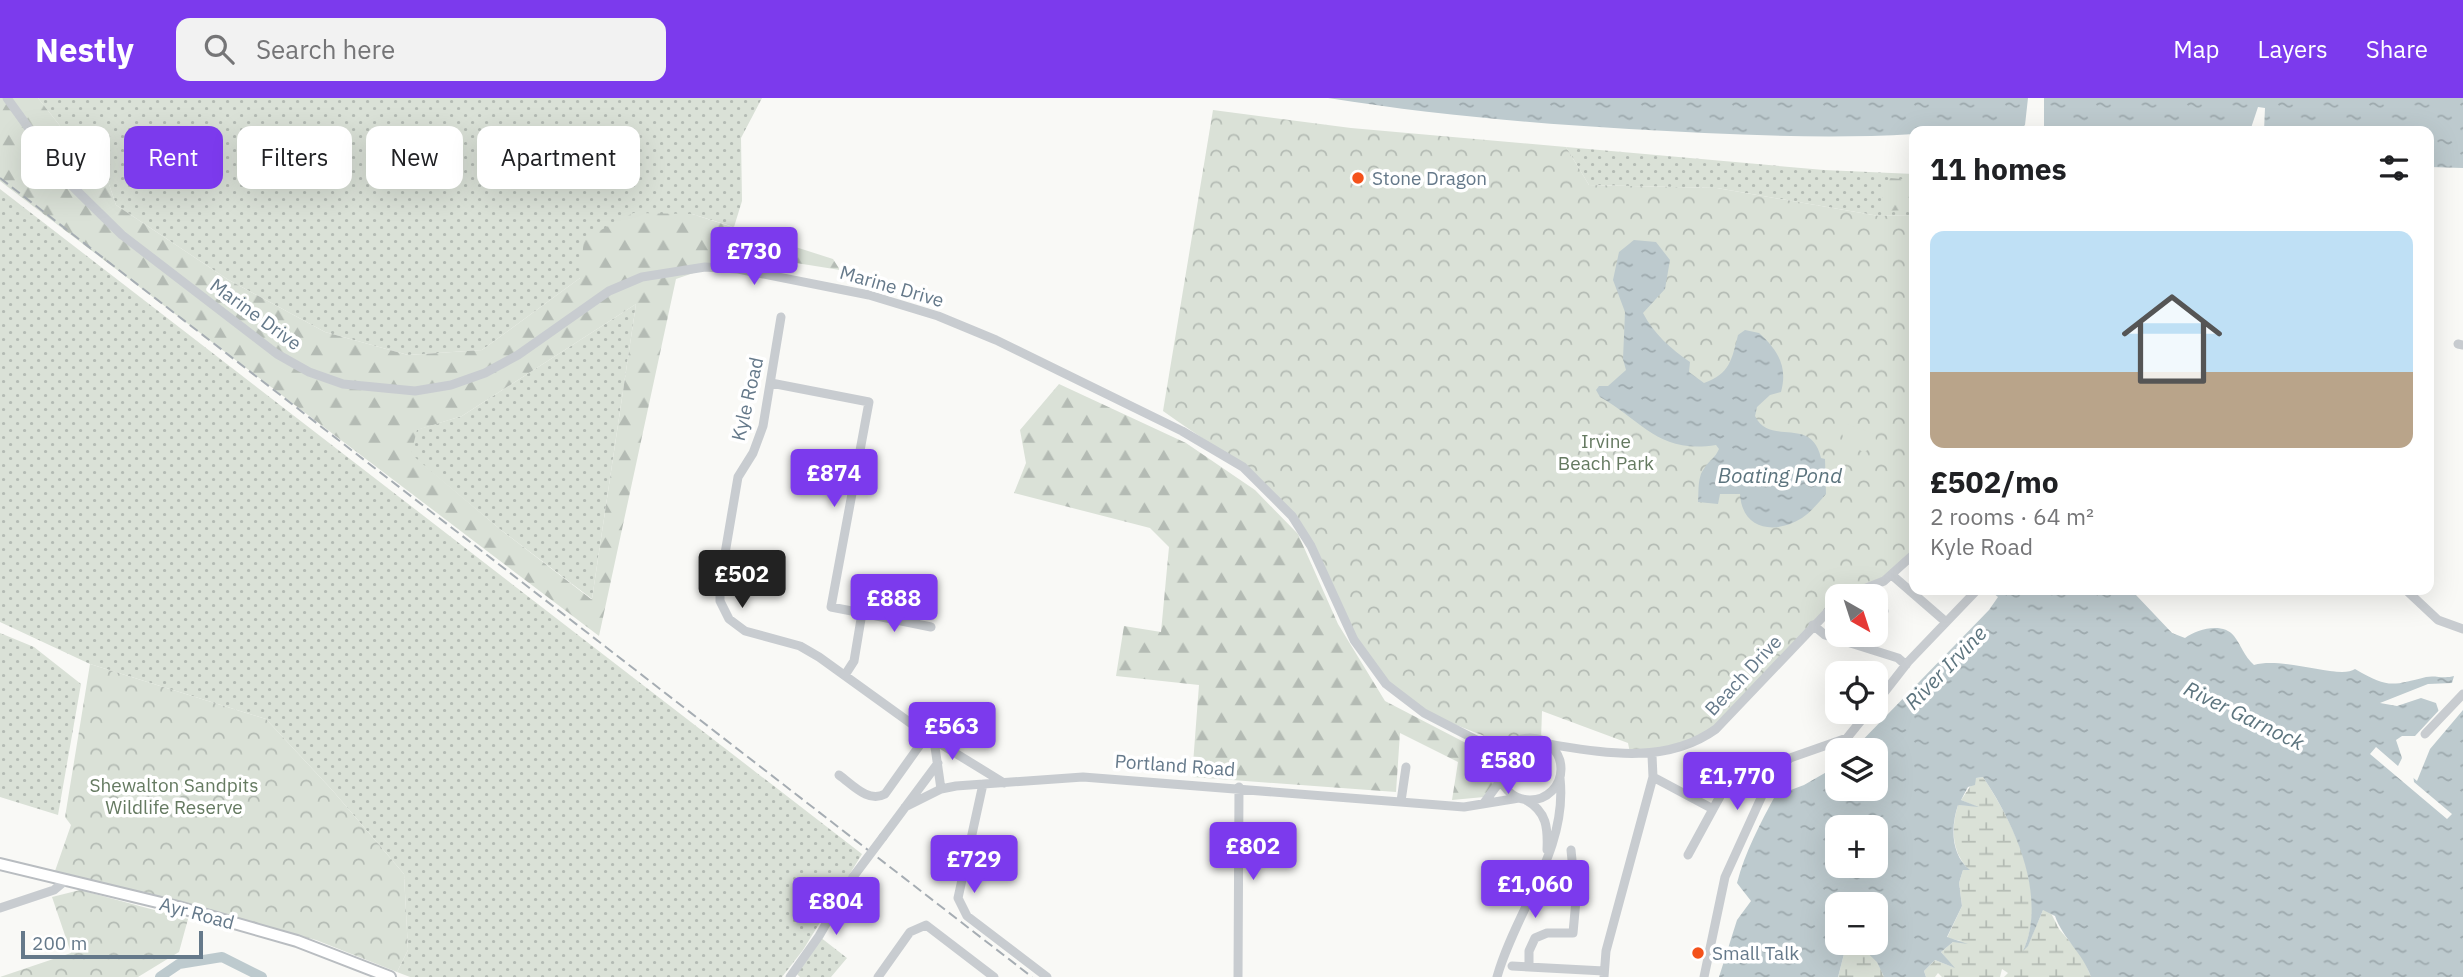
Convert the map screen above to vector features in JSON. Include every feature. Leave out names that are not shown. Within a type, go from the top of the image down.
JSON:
[{"type":"main road","name":"Ayr Road","points":[[0,864],[298,941],[390,977]]},
{"type":"street","name":"Marine Drive","points":[[6,98],[66,180],[122,235],[277,354],[309,372],[343,384],[415,391],[450,385],[485,373],[518,355],[609,290],[642,278],[705,267],[738,269],[869,295],[938,316],[996,340],[1182,431],[1244,467],[1292,516],[1311,545],[1354,640],[1386,684],[1424,713],[1488,746]]},
{"type":"street","name":"Kyle Road","points":[[781,317],[763,426],[753,453],[738,477],[720,583],[720,601],[729,619],[745,631],[800,646],[931,737],[1004,783]]},
{"type":"street","points":[[771,383],[869,401],[831,607],[931,626]]},
{"type":"street","points":[[1874,584],[1893,576],[1909,559]]},
{"type":"street","points":[[1893,576],[1909,590]]},
{"type":"street","points":[[1915,595],[1946,622]]},
{"type":"street","points":[[1888,687],[1972,595]]},
{"type":"street","points":[[2411,595],[2438,620],[2463,629]]},
{"type":"street","points":[[845,675],[853,661],[862,613]]},
{"type":"street","name":"Beach Drive","points":[[1548,744],[1652,755],[1689,745],[1716,729],[1825,613]]},
{"type":"street","points":[[1813,625],[1825,635]]},
{"type":"street","points":[[1872,648],[1898,658],[1906,665]]},
{"type":"street","points":[[2425,734],[2463,694]]},
{"type":"street","points":[[1704,977],[1725,877],[1771,776],[1790,758],[1847,738],[1858,724]]},
{"type":"street","points":[[931,737],[941,789]]},
{"type":"street","points":[[839,775],[869,797],[878,798],[885,794],[931,737]]},
{"type":"street","points":[[1497,977],[1504,952],[1558,832],[1562,796],[1559,759],[1548,744],[1528,738],[1509,745],[1488,746],[1503,783],[1534,804],[1546,821],[1547,855]]},
{"type":"street","points":[[1484,803],[1498,784],[1503,753],[1519,740]]},
{"type":"street","points":[[1523,799],[1542,797],[1552,791],[1560,773],[1577,748]]},
{"type":"street","points":[[1512,965],[1604,974],[1608,942],[1653,777],[1652,755]]},
{"type":"street","points":[[905,807],[937,763]]},
{"type":"street","points":[[1401,801],[1406,767]]},
{"type":"street","points":[[1688,855],[1730,778],[1739,768]]},
{"type":"street","name":"Portland Road","points":[[794,976],[853,877],[905,807],[941,789],[1083,777],[1239,787],[1464,807],[1523,799]]},
{"type":"street","points":[[1653,777],[1713,809]]},
{"type":"street","points":[[983,785],[958,898],[967,916],[1047,977]]},
{"type":"street","points":[[1238,977],[1239,787]]},
{"type":"street","points":[[1530,967],[1529,951],[1535,938],[1547,933],[1573,933],[1576,900],[1571,850]]},
{"type":"street","points":[[0,908],[54,890],[65,880]]},
{"type":"street","points":[[877,977],[911,932],[926,925],[994,977]]},
{"type":"green space","points":[[0,98],[38,98],[60,126],[21,126],[21,189],[110,187],[116,205],[227,279],[325,332],[408,355],[482,350],[580,278],[584,239],[633,213],[692,214],[833,259],[840,270],[746,255],[676,279],[599,636],[0,181]],"holes":[[[636,304],[591,599],[501,530],[411,454],[417,430],[462,416]]]},
{"type":"green space","points":[[38,98],[762,98],[741,138],[742,201],[734,227],[692,214],[580,278],[482,350],[408,355],[325,332],[227,279],[116,205],[110,187],[110,126],[60,126]]},
{"type":"green space","name":"Irvine Beach Park","points":[[1213,110],[1351,128],[1566,147],[1589,185],[1717,188],[1879,216],[1909,215],[1909,554],[1873,584],[1825,584],[1825,614],[1716,729],[1659,754],[1630,753],[1628,743],[1542,711],[1541,740],[1528,738],[1510,746],[1407,701],[1380,678],[1367,659],[1299,522],[1270,490],[1163,411]]},
{"type":"green space","points":[[1566,147],[1824,170],[1909,174],[1909,215],[1879,216],[1717,188],[1589,185]]},
{"type":"green space","points":[[1890,178],[1909,180],[1909,210],[1877,211]]},
{"type":"green space","points":[[0,189],[862,854],[803,950],[782,977],[410,977],[397,972],[408,950],[404,874],[333,791],[266,719],[90,664],[0,622]]},
{"type":"green space","points":[[636,304],[592,599],[501,530],[410,454],[416,430],[462,416]]},
{"type":"green space","points":[[1059,384],[1186,443],[1255,490],[1298,534],[1338,624],[1385,701],[1487,754],[1494,783],[1484,797],[1452,800],[1458,762],[1400,733],[1396,792],[1192,777],[1199,685],[1116,676],[1124,626],[1161,632],[1169,547],[1150,528],[1014,493],[1026,463],[1020,430]]},
{"type":"green space","points":[[1846,424],[1875,434],[1876,442],[1864,453],[1843,438],[1842,432]]},
{"type":"green space","points":[[0,633],[34,647],[81,684],[58,815],[0,797]]},
{"type":"green space","name":"Shewalton Sandpits Wildlife Reserve","points":[[90,664],[266,719],[333,791],[404,874],[408,950],[397,972],[316,940],[55,871],[71,825],[65,817]]},
{"type":"green space","points":[[1983,777],[2016,837],[2030,882],[2032,905],[2024,949],[2043,910],[2050,911],[2059,929],[2083,957],[2091,977],[2004,977],[2008,973],[2002,969],[2000,977],[1942,977],[1938,973],[1935,977],[1926,977],[1924,971],[1935,960],[1953,967],[1941,952],[1953,942],[1961,941],[1947,938],[1962,906],[1959,883],[1963,870],[1969,870],[1956,847],[1954,822],[1958,805],[1975,806],[1961,800],[1976,778]]},
{"type":"green space","points":[[80,890],[188,919],[179,952],[138,977],[0,977],[71,953],[52,897]]},
{"type":"green space","points":[[820,937],[847,958],[831,977],[800,977],[795,972]]},
{"type":"green space","points":[[1844,955],[1872,955],[1884,977],[1838,977]]},
{"type":"water","points":[[1328,98],[2028,98],[2024,126],[1909,126],[1909,134],[1843,136],[1736,134],[1553,124]]},
{"type":"water","points":[[2044,98],[2463,98],[2463,168],[2434,167],[2434,126],[2264,126],[2265,108],[2258,107],[2252,126],[2044,126]]},
{"type":"water","name":"Boating Pond","points":[[1634,240],[1656,242],[1670,260],[1665,289],[1643,313],[1663,340],[1690,362],[1689,372],[1704,383],[1719,375],[1728,365],[1738,335],[1745,330],[1759,333],[1776,353],[1782,367],[1781,392],[1770,395],[1757,407],[1755,416],[1770,430],[1800,434],[1809,438],[1816,445],[1821,458],[1825,459],[1826,494],[1802,518],[1781,526],[1762,526],[1747,515],[1740,494],[1720,494],[1718,504],[1698,502],[1701,475],[1719,449],[1716,445],[1696,447],[1665,440],[1600,397],[1596,390],[1599,386],[1608,386],[1626,370],[1623,359],[1625,312],[1613,280],[1619,252]]},
{"type":"water","name":"River Garnock","points":[[1996,595],[2136,595],[2172,633],[2185,638],[2210,628],[2229,632],[2254,665],[2280,663],[2337,672],[2355,669],[2375,680],[2390,684],[2429,677],[2454,676],[2452,683],[2428,684],[2380,703],[2397,706],[2421,698],[2436,703],[2439,712],[2421,735],[2402,743],[2410,775],[2417,781],[2430,749],[2463,710],[2463,977],[2091,977],[2055,916],[2043,910],[2028,946],[2023,951],[2030,930],[2030,884],[2016,838],[1983,777],[1976,778],[1975,785],[1968,787],[1961,800],[1979,807],[1958,805],[1954,822],[1956,848],[1963,863],[1970,870],[1963,870],[1959,883],[1962,906],[1947,937],[1968,944],[1953,942],[1941,952],[1955,968],[1935,960],[1924,971],[1926,977],[1884,977],[1877,962],[1870,955],[1888,955],[1888,892],[1825,892],[1825,955],[1844,955],[1838,977],[1719,977],[1737,920],[1751,901],[1737,883],[1740,872],[1753,838],[1775,796],[1804,785],[1825,773],[1825,801],[1888,801],[1888,738],[1865,738],[1878,724],[1888,724],[1888,714],[1989,610],[1998,597]]},
{"type":"pier","points":[[2441,708],[2442,711],[2420,743],[2407,744],[2411,754],[2414,782],[2452,814],[2447,819],[2370,754],[2376,747],[2398,766],[2402,758],[2396,740],[2402,736],[2415,736]]},
{"type":"waterway","name":"River Irvine","points":[[160,977],[179,964],[222,957],[262,977]]},
{"type":"railway","points":[[0,178],[1032,977]]},
{"type":"place","name":"Stone Dragon","points":[[1358,178]]},
{"type":"place","name":"Small Talk","points":[[1698,953]]}]
